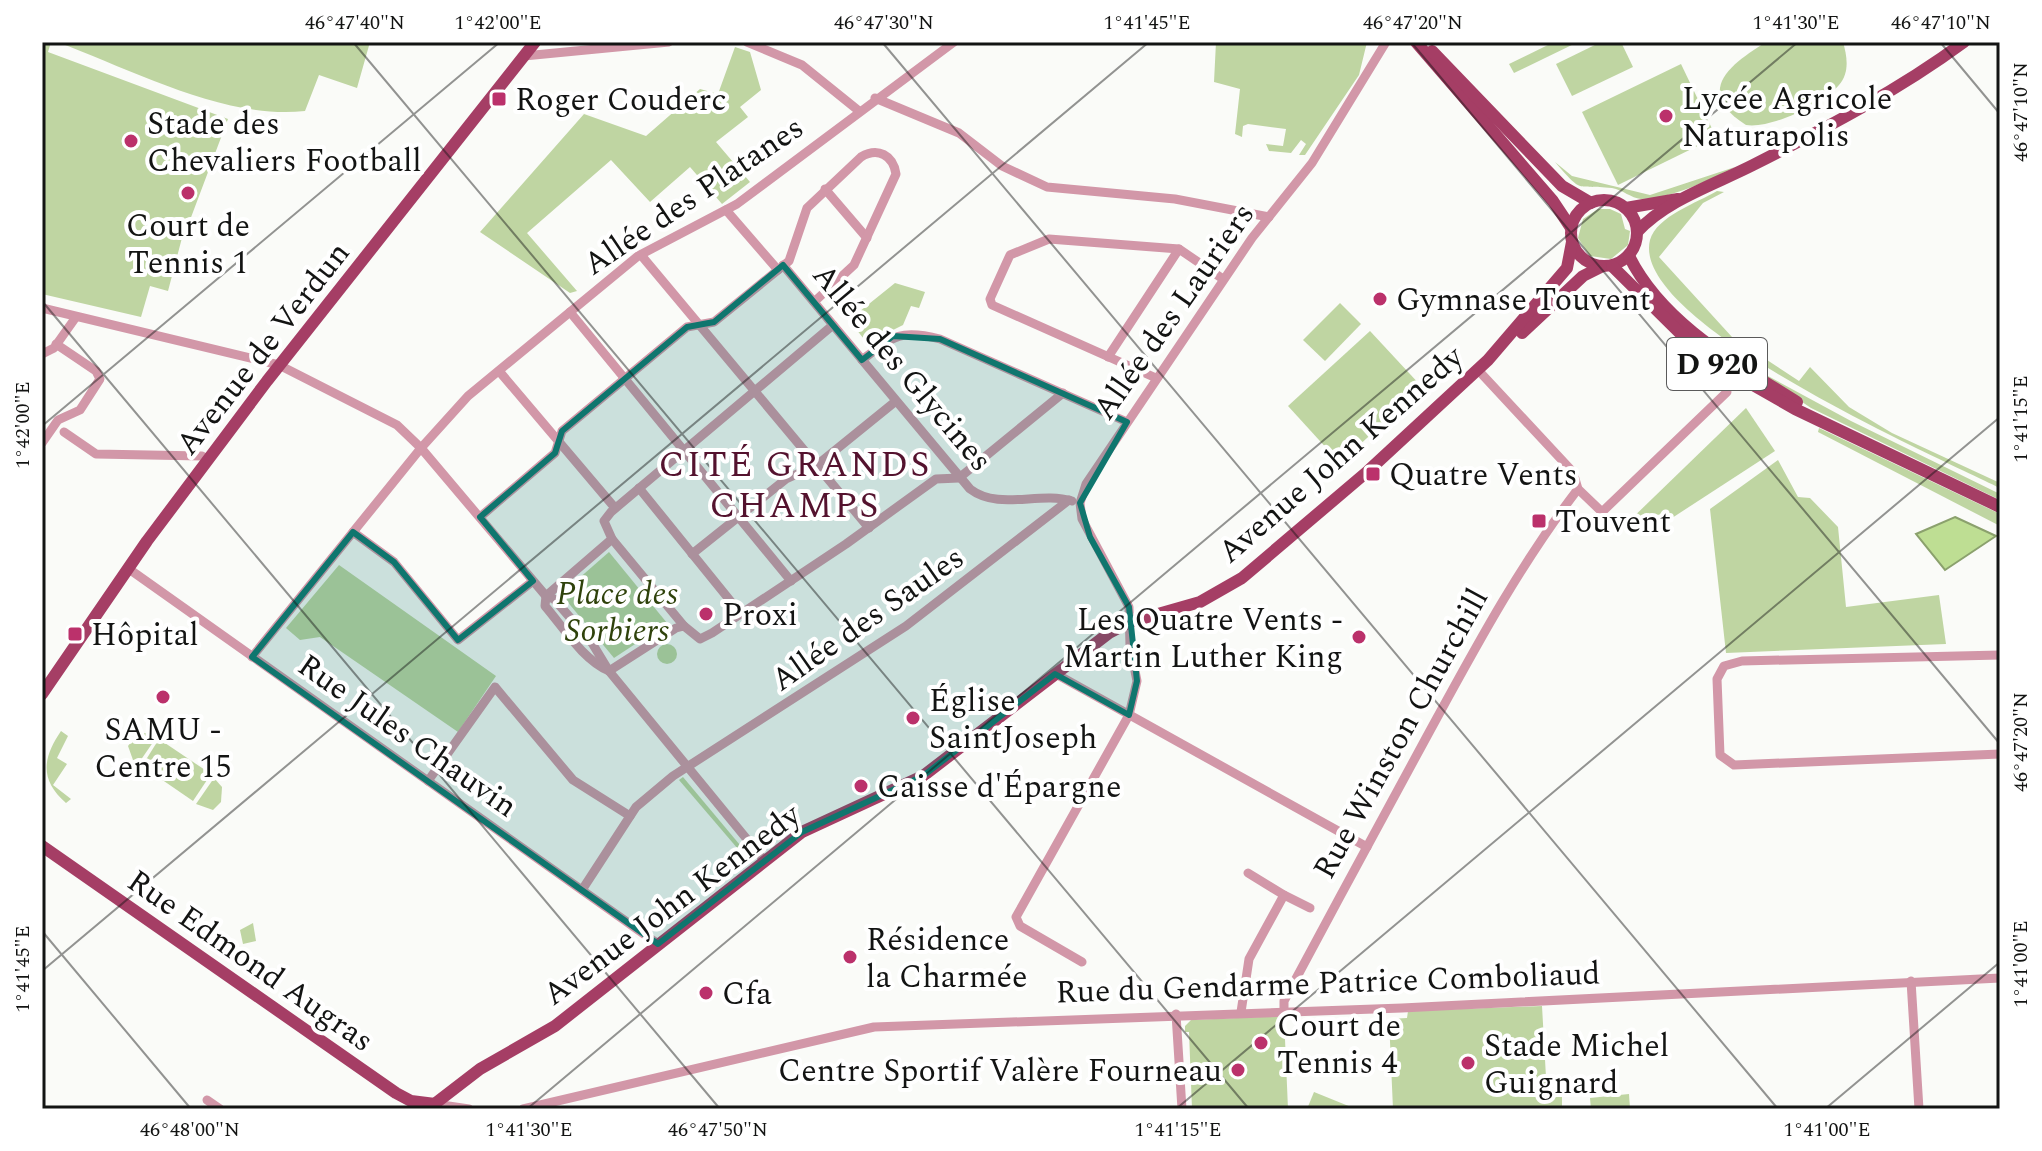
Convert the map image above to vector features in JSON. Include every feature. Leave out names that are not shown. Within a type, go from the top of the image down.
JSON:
[{"type":"main road","points":[[1416,42],[1573,223]]},
{"type":"main road","points":[[1423,42],[1573,194],[1591,203],[1609,201],[1626,208],[1689,196]]},
{"type":"main road","points":[[1591,203],[1573,223],[1572,242],[1582,259],[1606,266],[1632,252],[1637,232],[1652,218],[1689,196],[1825,128],[1915,76],[1964,42]]},
{"type":"main road","name":"Avenue de Verdun","points":[[42,694],[129,569],[279,365],[534,43]]},
{"type":"main road","points":[[1626,208],[1637,232]]},
{"type":"main road","name":"Avenue John Kennedy","points":[[1483,365],[1567,268],[1572,242]]},
{"type":"main road","name":"D 920","points":[[1632,252],[1655,287],[1722,352],[1844,431]]},
{"type":"main road","name":"Avenue John Kennedy","points":[[432,1107],[480,1069],[555,1026],[764,860],[827,819],[923,776],[1088,647],[1130,622],[1200,602],[1242,578],[1368,471],[1583,276],[1606,266]]},
{"type":"main road","name":"D 920","points":[[1606,266],[1692,345],[1725,369],[1769,395],[2000,507]]},
{"type":"main road","name":"Rue Edmond Augras","points":[[42,846],[396,1093],[432,1107]]},
{"type":"main road","points":[[396,1093],[409,1109]]},
{"type":"street","points":[[524,56],[669,42]]},
{"type":"street","points":[[747,42],[802,65],[859,111]]},
{"type":"street","name":"Allée des Platanes","points":[[252,657],[421,448],[468,396],[641,255],[726,210],[951,42]]},
{"type":"street","name":"Allée des Lauriers","points":[[1080,503],[1086,484],[1156,378],[1223,279],[1312,163],[1386,42]]},
{"type":"street","points":[[875,98],[959,133],[1002,166],[1047,187],[1175,199],[1269,217]]},
{"type":"street","points":[[480,517],[555,453],[562,431],[625,378],[687,327],[714,322],[780,268],[794,253],[807,208],[825,189],[870,151],[890,158],[896,174],[853,267],[814,302]]},
{"type":"street","points":[[825,189],[867,238]]},
{"type":"street","name":"Allée des Glycines","points":[[726,210],[814,302],[959,478],[979,496],[996,500],[1069,500],[1080,503]]},
{"type":"street","points":[[1156,378],[992,305],[990,299],[1010,255],[1049,239],[1179,249],[1223,279]]},
{"type":"street","points":[[1108,357],[1179,249]]},
{"type":"street","points":[[641,255],[869,528]]},
{"type":"street","points":[[42,308],[279,365],[397,425],[421,448],[546,596]]},
{"type":"street","points":[[570,312],[791,581]]},
{"type":"street","points":[[42,354],[56,344],[76,317]]},
{"type":"street","points":[[833,325],[615,508],[604,521],[612,539],[684,626],[700,639],[791,581],[936,479],[959,478],[1063,393]]},
{"type":"street","points":[[862,360],[893,336],[916,333],[940,339],[1127,422]]},
{"type":"street","points":[[42,443],[58,420],[80,410],[100,379],[96,371],[56,344]]},
{"type":"street","points":[[1483,365],[1573,472],[1578,489],[1602,512],[1727,392]]},
{"type":"street","points":[[499,371],[615,508]]},
{"type":"street","points":[[692,554],[786,479],[817,465],[896,401]]},
{"type":"street","points":[[64,432],[96,454],[202,456],[208,460]]},
{"type":"street","points":[[639,488],[741,614]]},
{"type":"street","name":"Rue Winston Churchill","points":[[1284,1011],[1284,1001],[1493,615],[1539,540],[1578,489]]},
{"type":"street","name":"Allée des Saules","points":[[582,890],[636,807],[687,767],[906,626],[1069,500]]},
{"type":"street","points":[[1080,503],[1090,537],[1129,607],[1137,681],[1129,715],[1016,917],[1020,926],[1082,962]]},
{"type":"street","points":[[353,532],[394,562],[458,640],[533,581]]},
{"type":"street","points":[[612,539],[546,596],[545,606],[588,658],[609,671],[764,860]]},
{"type":"street","name":"Rue Jules Chauvin","points":[[129,569],[658,944]]},
{"type":"street","points":[[609,671],[684,626]]},
{"type":"street","points":[[2000,655],[1742,661],[1724,666],[1718,673],[1720,755],[1734,765],[2000,754]]},
{"type":"street","points":[[1056,674],[1367,847]]},
{"type":"street","points":[[428,781],[495,687],[573,780],[630,816]]},
{"type":"street","points":[[1248,873],[1310,908]]},
{"type":"street","points":[[1241,1012],[1249,959],[1284,895]]},
{"type":"street","name":"Rue du Gendarme Patrice Comboliaud","points":[[523,1109],[874,1027],[2000,978]]},
{"type":"street","points":[[1911,981],[1919,1109]]},
{"type":"street","points":[[1176,1014],[1182,1109]]},
{"type":"street","points":[[207,1100],[220,1109]]},
{"type":"street","points":[[432,1107],[469,1109]]},
{"type":"highlighted area","points":[[783,265],[862,360],[893,336],[940,339],[1127,422],[1080,503],[1090,537],[1129,607],[1137,681],[1129,715],[1055,674],[923,776],[802,832],[658,944],[252,657],[353,532],[394,562],[458,640],[533,581],[480,517],[555,453],[562,431],[687,327],[714,322]]},
{"type":"green space","name":"Stade des Chevaliers Football","points":[[42,42],[51,42],[48,52],[228,119],[190,220],[186,218],[179,232],[183,234],[168,291],[150,286],[141,317],[42,294]]},
{"type":"green space","points":[[57,42],[370,42],[357,88],[319,75],[305,111],[274,112],[211,101]]},
{"type":"green space","points":[[1216,42],[1367,42],[1359,75],[1305,155],[1299,155],[1306,144],[1301,140],[1291,153],[1269,151],[1266,144],[1283,146],[1286,129],[1248,124],[1243,126],[1242,137],[1235,134],[1240,89],[1214,82]]},
{"type":"green space","points":[[1554,42],[1578,42],[1514,73],[1509,64]]},
{"type":"green space","points":[[1601,42],[1621,42],[1633,67],[1572,96],[1556,64]]},
{"type":"green space","points":[[1766,42],[1843,42],[1847,64],[1845,75],[1839,85],[1821,100],[1796,114],[1769,123],[1746,125],[1730,113],[1722,101],[1720,90],[1730,69]]},
{"type":"green space","points":[[735,47],[750,52],[761,90],[740,107],[748,117],[716,142],[750,182],[722,204],[690,167],[650,202],[611,160],[527,233],[577,291],[570,293],[480,232],[584,114],[646,136],[700,89],[718,94]]},
{"type":"green space","points":[[1681,64],[1716,137],[1618,185],[1582,112]]},
{"type":"green space","points":[[1555,162],[1572,176],[1650,195],[1735,167],[1677,192],[1641,199],[1612,188],[1580,186]]},
{"type":"green space","points":[[1717,191],[1724,192],[1703,203],[1659,257],[1732,337],[1799,381],[1810,367],[1849,407],[1892,433],[2000,483],[2000,488],[1856,418],[1794,383],[1735,346],[1687,309],[1656,273],[1650,240],[1654,231],[1669,217]]},
{"type":"green space","points":[[1598,209],[1610,209],[1621,214],[1625,229],[1630,231],[1628,245],[1611,259],[1590,256],[1578,238],[1583,219]]},
{"type":"green space","points":[[895,283],[925,292],[919,308],[911,306],[903,325],[867,343],[849,320]]},
{"type":"green space","points":[[1340,303],[1361,324],[1325,361],[1303,340]]},
{"type":"green space","points":[[1370,331],[1422,387],[1340,463],[1288,406]]},
{"type":"green space","points":[[1744,363],[1851,421],[2000,494],[2000,500],[1811,408]]},
{"type":"green space","points":[[1746,408],[1775,451],[1652,531],[1631,535],[1622,528]]},
{"type":"green space","points":[[1819,428],[2000,514],[2000,526],[1818,432]]},
{"type":"green space","points":[[1778,460],[1798,497],[1810,498],[1838,527],[1846,607],[1939,595],[1946,644],[1726,653],[1710,509]]},
{"type":"green space","name":"Place des Sorbiers","points":[[609,552],[667,623],[614,658],[561,594]]},
{"type":"green space","points":[[339,565],[496,676],[458,732],[320,637],[300,640],[286,628]]},
{"type":"green space","points":[[667,644],[674,647],[677,654],[674,661],[667,664],[660,661],[657,654],[660,647]]},
{"type":"green space","points":[[61,731],[68,736],[57,758],[67,764],[53,785],[71,799],[66,803],[52,786],[47,769],[50,751]]},
{"type":"green space","points":[[138,733],[150,733],[156,738],[138,764],[133,760],[128,746]]},
{"type":"green space","points":[[159,739],[211,774],[193,801],[142,766]]},
{"type":"green space","points":[[683,777],[745,851],[738,849],[679,780]]},
{"type":"green space","points":[[214,778],[222,787],[221,802],[213,810],[196,804]]},
{"type":"green space","points":[[253,923],[256,941],[243,944],[240,930]]},
{"type":"green space","name":"Stade Michel Guignard","points":[[1542,1006],[1547,1095],[1562,1095],[1562,1109],[1393,1109],[1389,1019],[1407,1018],[1408,1011]]},
{"type":"green space","name":"Centre Sportif Valère Fourneau","points":[[1284,1016],[1288,1109],[1192,1109],[1189,1032],[1185,1032],[1185,1026],[1191,1020]]},
{"type":"green space","points":[[1314,1092],[1356,1109],[1307,1109]]},
{"type":"green space","points":[[1629,1094],[1630,1109],[1591,1109],[1590,1098]]},
{"type":"shaded area","points":[[1955,517],[1996,536],[1945,570],[1916,534]]},
{"type":"place","name":"Roger Couderc","points":[[499,99]]},
{"type":"place","name":"Lycée Agricole Naturapolis","points":[[1666,116]]},
{"type":"place","name":"Stade des Chevaliers Football","points":[[131,141]]},
{"type":"place","name":"Court de Tennis 1","points":[[188,193]]},
{"type":"place","name":"Gymnase Touvent","points":[[1380,299]]},
{"type":"place","name":"Quatre Vents","points":[[1373,474]]},
{"type":"place","name":"Touvent","points":[[1539,521]]},
{"type":"place","name":"Proxi","points":[[706,614]]},
{"type":"place","name":"Hôpital","points":[[75,634]]},
{"type":"place","name":"Les Quatre Vents - Martin Luther King","points":[[1359,637]]},
{"type":"place","name":"SAMU - Centre 15","points":[[163,697]]},
{"type":"place","name":"Église SaintJoseph","points":[[913,718]]},
{"type":"place","name":"Caisse d'Épargne","points":[[861,786]]},
{"type":"place","name":"Résidence la Charmée","points":[[850,957]]},
{"type":"place","name":"Cfa","points":[[706,993]]},
{"type":"place","name":"Court de Tennis 4","points":[[1261,1043]]},
{"type":"place","name":"Stade Michel Guignard","points":[[1468,1063]]},
{"type":"place","name":"Centre Sportif Valère Fourneau","points":[[1238,1070]]},
{"type":"district","name":"CITÉ GRANDS CHAMPS","points":[[795,484]]}]
